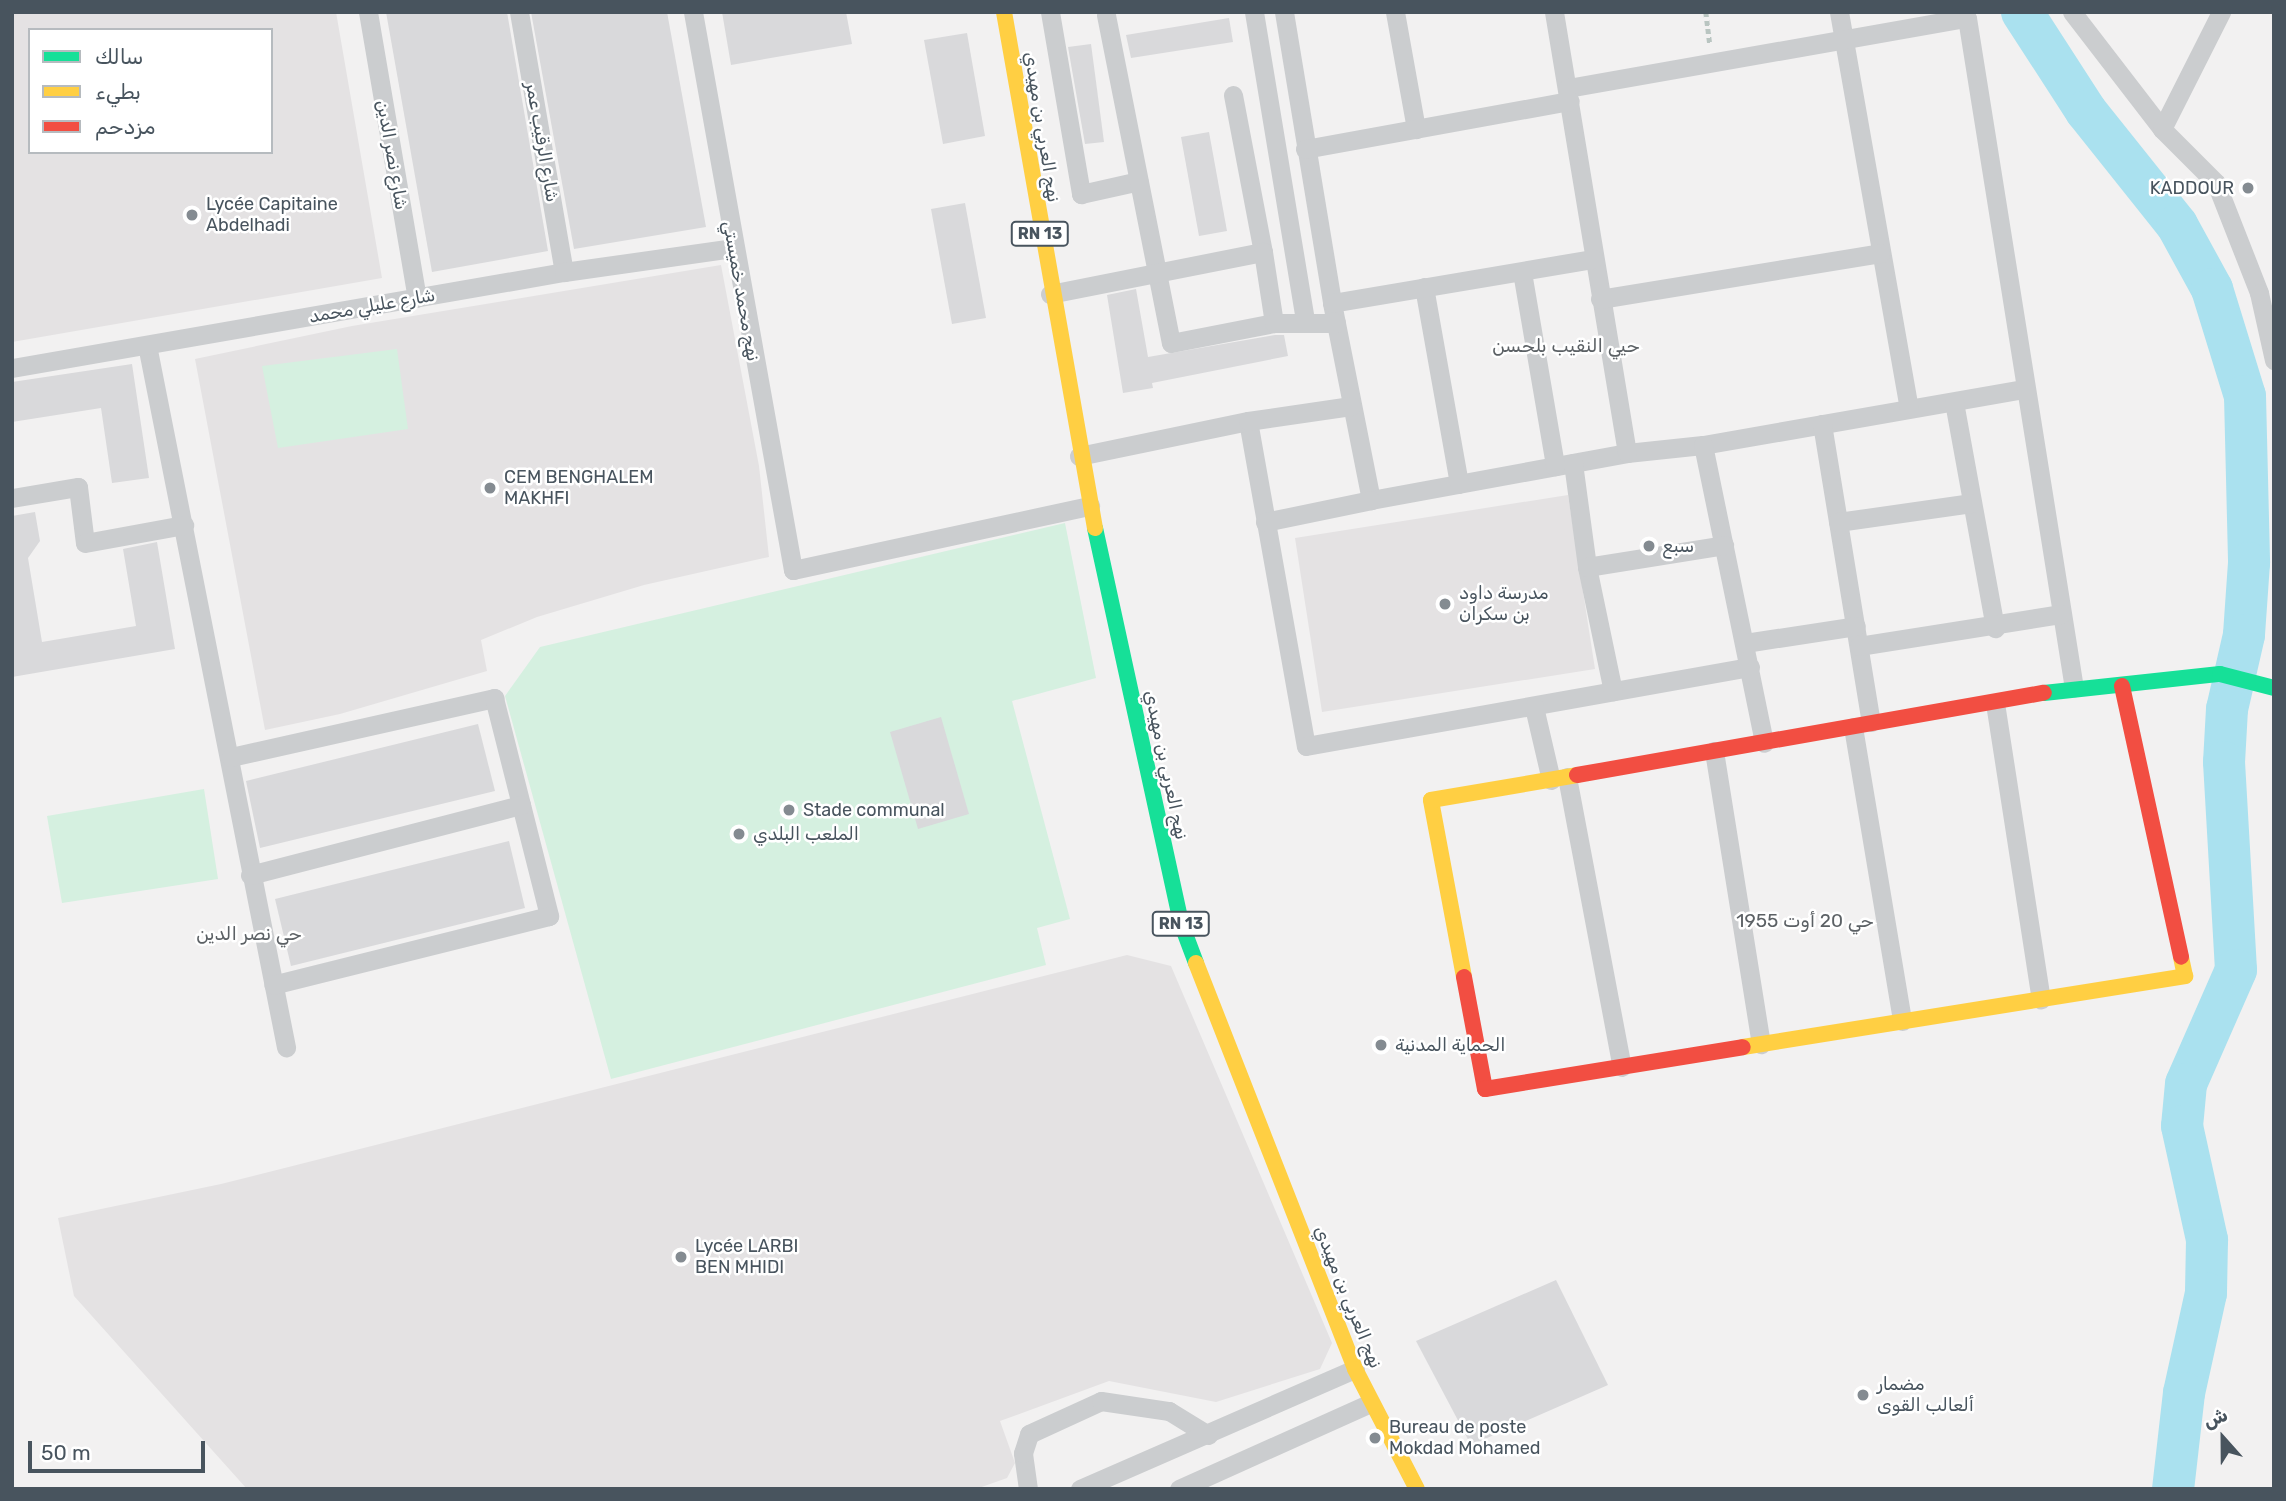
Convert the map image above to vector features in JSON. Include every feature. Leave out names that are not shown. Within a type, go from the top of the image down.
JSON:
[{"type":"street","name":"شارع نصر الدين","points":[[368,12],[417,298]]},
{"type":"street","name":"شارع الرقيب عمر","points":[[519,12],[564,272]]},
{"type":"street","name":"نهج محمد خميستي","points":[[693,12],[732,248],[793,570],[1090,506]]},
{"type":"street","name":"نهج العربي بن مهيدي","points":[[1004,12],[1079,456],[1181,923],[1355,1369],[1370,1403],[1417,1489]]},
{"type":"street","points":[[1050,12],[1081,194],[1139,181]]},
{"type":"street","points":[[1254,12],[1305,321]]},
{"type":"street","points":[[1284,12],[1332,303],[1371,500]]},
{"type":"street","points":[[1395,12],[1416,129]]},
{"type":"street","points":[[1554,12],[1627,453]]},
{"type":"street","points":[[1839,12],[1909,408]]},
{"type":"street","points":[[2072,12],[2162,129],[2216,183],[2268,304],[2274,360]]},
{"type":"street","points":[[2162,129],[2221,12]]},
{"type":"street","points":[[1106,15],[1171,343],[1274,323],[1336,323]]},
{"type":"street","points":[[1305,149],[1416,129],[1843,38],[1967,18],[2024,389],[2074,688]]},
{"type":"street","points":[[1233,95],[1274,323]]},
{"type":"street","name":"شارع عليلي محمد","points":[[12,368],[564,272],[732,248]]},
{"type":"street","points":[[1050,294],[1263,252]]},
{"type":"street","points":[[1600,299],[1880,253]]},
{"type":"street","points":[[1332,303],[1593,259]]},
{"type":"street","points":[[1522,272],[1613,691]]},
{"type":"street","points":[[1424,287],[1459,484]]},
{"type":"street","points":[[147,345],[230,757],[250,876],[286,1047]]},
{"type":"street","points":[[1265,522],[1627,453],[1703,445],[2024,389]]},
{"type":"street","points":[[1954,402],[1995,626]]},
{"type":"street","points":[[1079,456],[1248,421],[1351,406]]},
{"type":"street","points":[[1248,421],[1306,746],[1750,667]]},
{"type":"street","points":[[1822,424],[1859,646],[1862,725],[1902,1021]]},
{"type":"street","points":[[1703,445],[1764,743]]},
{"type":"street","points":[[12,498],[78,486],[85,543],[184,525]]},
{"type":"street","points":[[1838,522],[1972,503]]},
{"type":"street","points":[[1587,567],[1724,545]]},
{"type":"street","points":[[1859,646],[2061,614]]},
{"type":"street","points":[[1745,643],[1856,626]]},
{"type":"street","points":[[2122,686],[2185,976],[1485,1089],[1430,800],[2074,688],[2122,686],[2220,674],[2274,688]]},
{"type":"street","points":[[230,757],[494,698],[549,916],[273,985]]},
{"type":"street","points":[[1995,703],[2041,999]]},
{"type":"street","points":[[1534,707],[1559,778],[1622,1067]]},
{"type":"street","points":[[1714,751],[1761,1044]]},
{"type":"street","points":[[250,876],[521,805]]},
{"type":"street","points":[[1080,1489],[1355,1369]]},
{"type":"street","points":[[1028,1489],[1023,1453],[1028,1434],[1101,1401],[1169,1412],[1208,1435]]},
{"type":"street","points":[[1179,1489],[1370,1403]]},
{"type":"path","points":[[1706,12],[1711,47]]},
{"type":"shaded area","name":"Lycée Capitaine Abdelhadi","points":[[12,12],[336,12],[382,278],[12,342]]},
{"type":"shaded area","name":"CEM BENGHALEM MAKHFI","points":[[721,265],[759,466],[769,557],[644,585],[537,617],[481,640],[487,671],[340,714],[265,730],[195,359],[352,326]]},
{"type":"shaded area","name":"مدرسة داود بن سكران","points":[[1568,495],[1595,669],[1322,712],[1295,538]]},
{"type":"shaded area","name":"Lycée LARBI BEN MHIDI","points":[[1127,955],[1171,966],[1332,1343],[1320,1369],[1216,1402],[1109,1381],[1000,1421],[1015,1463],[1007,1478],[976,1489],[247,1489],[74,1296],[58,1218],[221,1184]]},
{"type":"green space","points":[[397,349],[408,429],[278,448],[262,366]]},
{"type":"green space","name":"Stade communal","points":[[1065,523],[1096,678],[1012,701],[1070,919],[1037,928],[1046,965],[611,1079],[505,696],[540,647]]},
{"type":"green space","points":[[204,789],[218,879],[62,903],[47,816]]},
{"type":"building","points":[[386,12],[507,12],[548,251],[432,272]]},
{"type":"building","points":[[531,12],[667,12],[706,227],[574,249]]},
{"type":"building","points":[[722,12],[846,12],[852,44],[731,65]]},
{"type":"building","points":[[1229,18],[1233,42],[1131,58],[1126,35]]},
{"type":"building","points":[[967,33],[985,136],[943,144],[924,40]]},
{"type":"building","points":[[1091,44],[1104,142],[1085,144],[1068,47]]},
{"type":"building","points":[[1209,132],[1227,231],[1199,236],[1181,137]]},
{"type":"building","points":[[965,203],[986,318],[952,324],[931,209]]},
{"type":"building","points":[[1136,289],[1148,357],[1275,335],[1284,335],[1288,356],[1152,383],[1153,388],[1123,393],[1107,295]]},
{"type":"building","points":[[132,364],[149,478],[112,483],[101,408],[12,422],[12,382]]},
{"type":"building","points":[[35,512],[40,541],[28,558],[42,642],[136,626],[123,549],[157,542],[175,649],[12,677],[12,516]]},
{"type":"building","points":[[941,717],[969,814],[918,829],[890,732]]},
{"type":"building","points":[[478,724],[495,791],[260,848],[246,781]]},
{"type":"building","points":[[509,841],[525,908],[291,966],[275,899]]},
{"type":"building","points":[[1556,1280],[1608,1385],[1471,1445],[1416,1341]]},
{"type":"waterway","points":[[2022,12],[2086,111],[2177,225],[2212,289],[2245,396],[2249,563],[2244,635],[2227,709],[2224,762],[2236,970],[2186,1084],[2182,1126],[2207,1240],[2206,1293],[2184,1393],[2173,1489]]},
{"type":"traffic: fast","points":[[1095,528],[1181,923],[1196,963]]},
{"type":"traffic: fast","points":[[2044,693],[2220,674],[2274,688]]},
{"type":"traffic: slow","points":[[1004,12],[1095,528]]},
{"type":"traffic: slow","points":[[1464,977],[1431,800],[1577,775]]},
{"type":"traffic: slow","points":[[1743,1047],[2185,976],[2181,957]]},
{"type":"traffic: slow","points":[[1196,963],[1355,1369],[1417,1489]]},
{"type":"traffic: jam","points":[[2122,686],[2181,957]]},
{"type":"traffic: jam","points":[[1577,775],[2044,693]]},
{"type":"traffic: jam","points":[[1464,977],[1485,1089],[1743,1047]]},
{"type":"place","name":"KADDOUR","points":[[2248,188]]},
{"type":"place","name":"Lycée Capitaine Abdelhadi","points":[[192,215]]},
{"type":"place","name":"CEM BENGHALEM MAKHFI","points":[[490,488]]},
{"type":"place","name":"سبع","points":[[1649,546]]},
{"type":"place","name":"مدرسة داود بن سكران","points":[[1445,604]]},
{"type":"place","name":"Stade communal","points":[[789,810]]},
{"type":"place","name":"الملعب البلدي","points":[[739,834]]},
{"type":"place","name":"الحماية المدنية","points":[[1381,1045]]},
{"type":"place","name":"Lycée LARBI BEN MHIDI","points":[[681,1257]]},
{"type":"place","name":"مضمار ألعالب القوى","points":[[1863,1395]]},
{"type":"place","name":"Bureau de poste Mokdad Mohamed","points":[[1375,1438]]},
{"type":"district","name":"حيي النقيب بلحسن","points":[[1566,346]]},
{"type":"district","name":"حي 20 أوت 1955","points":[[1805,921]]},
{"type":"district","name":"حي نصر الدين","points":[[249,934]]}]
